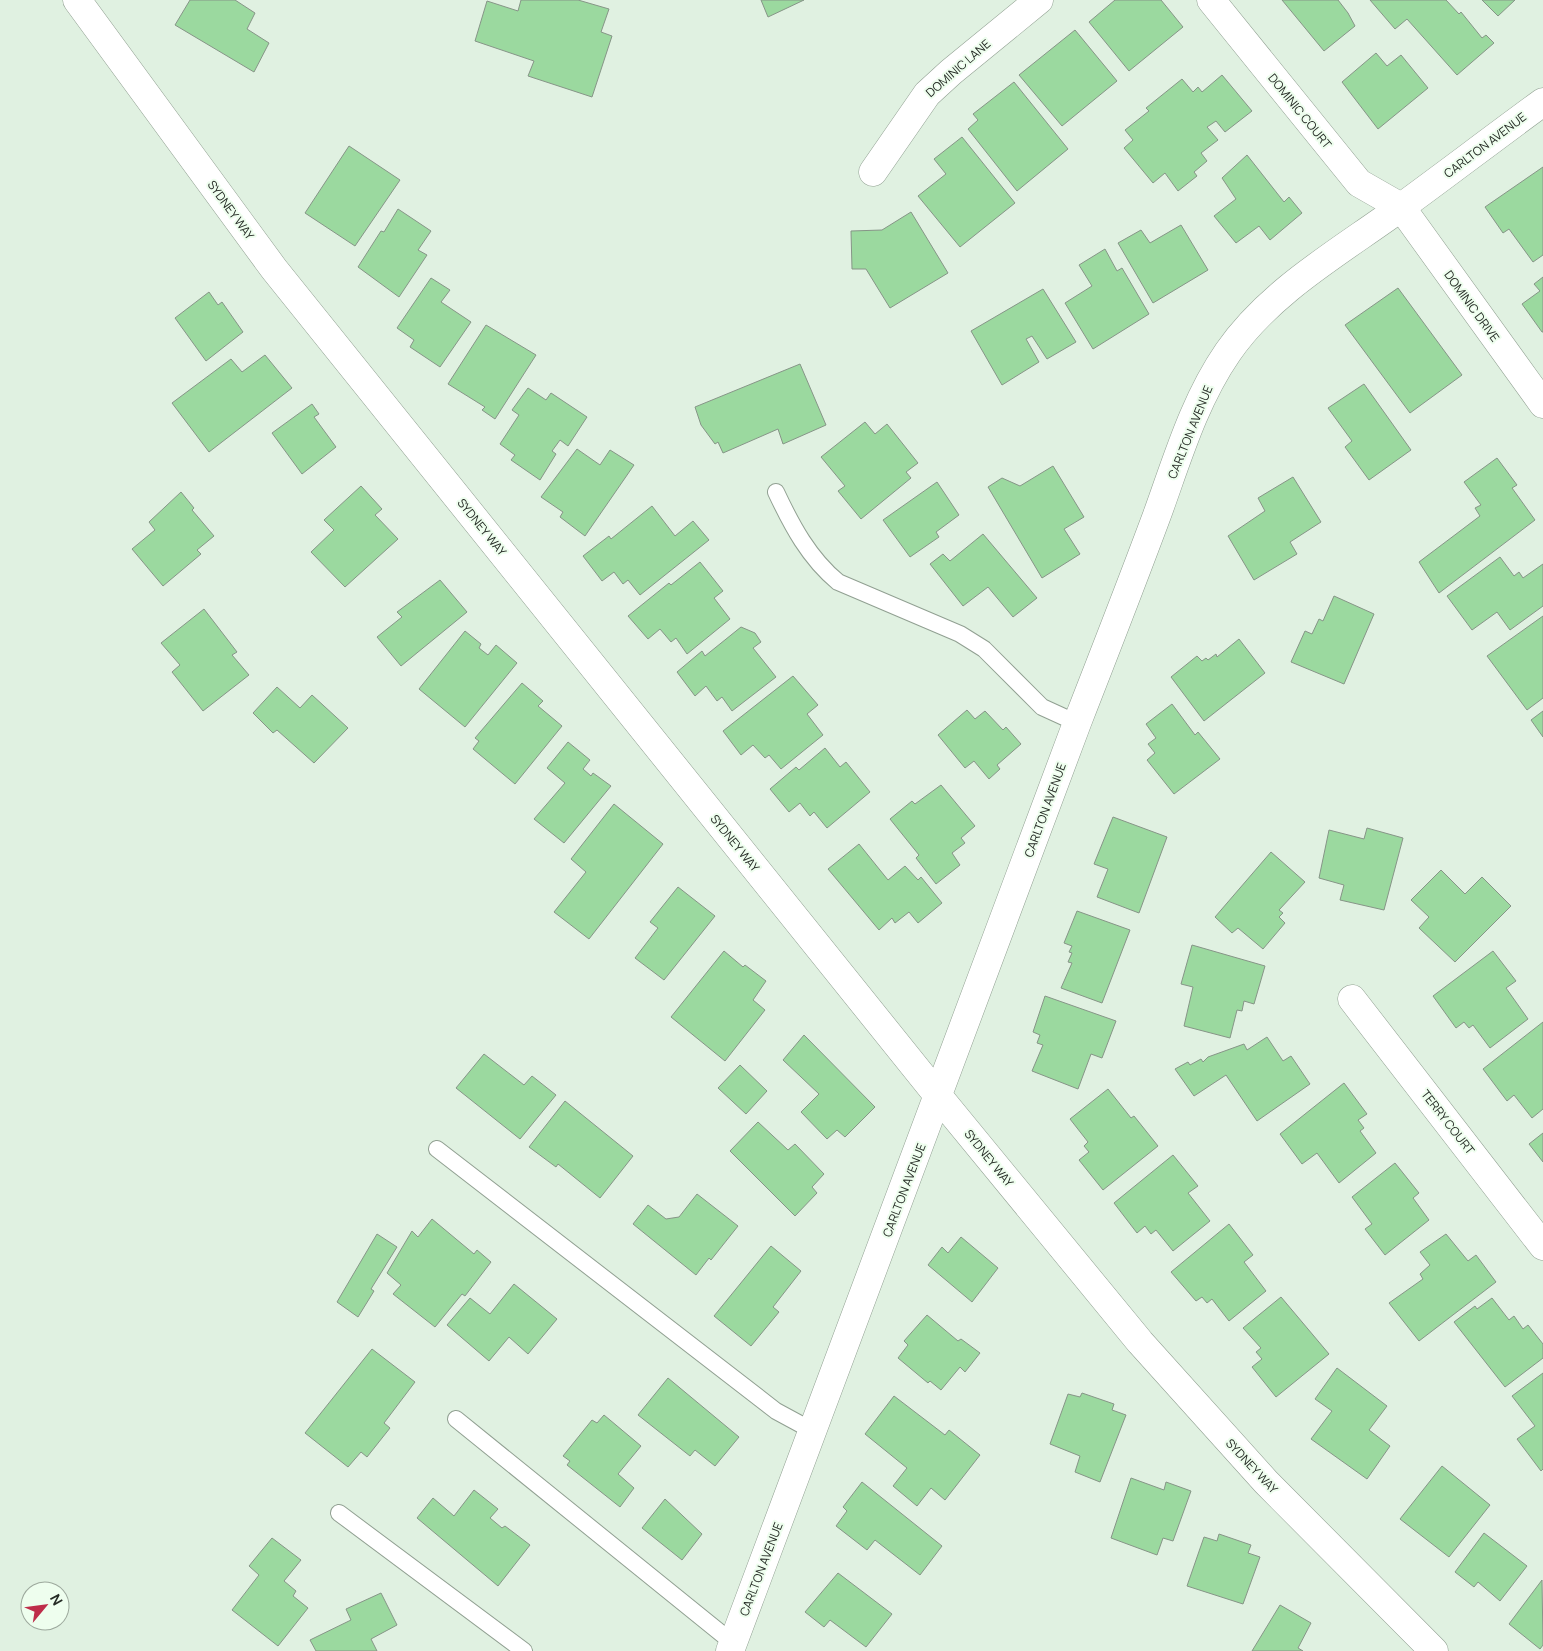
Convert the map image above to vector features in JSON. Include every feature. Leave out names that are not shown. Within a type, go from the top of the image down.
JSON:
[{"type":"street","name":"SYDNEY WAY","points":[[77,0],[274,269],[939,1097],[1140,1342],[1259,1475],[1434,1651]]},
{"type":"street","name":"DOMINIC LANE","points":[[872,172],[927,94],[1039,0]]},
{"type":"street","name":"DOMINIC COURT","points":[[1211,0],[1359,184],[1401,208]]},
{"type":"street","name":"CARLTON AVENUE","points":[[732,1647],[939,1097],[1077,723],[1203,396],[1219,366],[1243,333],[1272,302],[1543,102]]},
{"type":"street","name":"DOMINIC DRIVE","points":[[1401,208],[1543,404]]},
{"type":"street","name":"TERRY COURT","points":[[1352,999],[1543,1246]]},
{"type":"lane","points":[[776,492],[790,522],[806,548],[825,571],[838,582],[960,634],[984,649],[1042,707],[1077,723]]},
{"type":"lane","points":[[437,1149],[776,1411],[813,1431]]},
{"type":"lane","points":[[456,1419],[732,1647]]},
{"type":"lane","points":[[339,1513],[524,1651]]},
{"type":"building","points":[[190,0],[235,0],[255,13],[247,29],[269,43],[254,72],[175,25]]},
{"type":"building","points":[[521,0],[578,0],[609,9],[601,32],[612,36],[592,97],[528,76],[534,61],[475,41],[487,1],[518,11]]},
{"type":"building","points":[[761,0],[804,0],[768,17]]},
{"type":"building","points":[[1115,0],[1161,0],[1183,27],[1129,71],[1089,22]]},
{"type":"building","points":[[1282,0],[1338,0],[1355,26],[1324,51]]},
{"type":"building","points":[[1370,0],[1446,0],[1459,14],[1461,12],[1482,38],[1486,35],[1494,43],[1457,75],[1407,19],[1395,29]]},
{"type":"building","points":[[1482,0],[1515,0],[1498,16]]},
{"type":"building","points":[[1075,30],[1117,81],[1062,126],[1019,75]]},
{"type":"building","points":[[1376,53],[1387,66],[1401,55],[1428,88],[1378,129],[1342,82]]},
{"type":"building","points":[[1222,75],[1252,111],[1225,132],[1216,121],[1207,127],[1218,140],[1201,153],[1207,161],[1194,172],[1197,176],[1178,191],[1165,173],[1153,183],[1124,148],[1133,140],[1125,130],[1149,111],[1146,108],[1182,79],[1193,92],[1198,87],[1202,92]]},
{"type":"building","points":[[1014,82],[1068,149],[1017,191],[968,129],[978,120],[973,114]]},
{"type":"building","points":[[962,137],[1015,203],[960,247],[918,196],[946,174],[934,159]]},
{"type":"building","points":[[349,146],[400,180],[355,246],[305,213]]},
{"type":"building","points":[[1247,155],[1284,202],[1289,197],[1302,213],[1270,240],[1259,226],[1236,243],[1214,216],[1236,199],[1222,178]]},
{"type":"building","points":[[1543,167],[1543,255],[1533,262],[1509,229],[1503,233],[1485,207]]},
{"type":"building","points":[[398,209],[431,231],[418,250],[427,255],[399,297],[358,267],[381,231],[384,232]]},
{"type":"building","points":[[911,212],[948,273],[890,308],[866,269],[852,269],[851,231],[882,230]]},
{"type":"building","points":[[1181,225],[1208,270],[1153,303],[1118,243],[1141,230],[1150,243]]},
{"type":"building","points":[[1105,249],[1117,271],[1122,268],[1149,314],[1093,349],[1065,303],[1092,286],[1079,265]]},
{"type":"building","points":[[1543,277],[1542,332],[1522,304],[1540,291],[1534,284]]},
{"type":"building","points":[[431,278],[450,290],[441,302],[471,322],[440,367],[410,347],[414,340],[397,328]]},
{"type":"building","points":[[1398,288],[1462,375],[1410,413],[1345,325]]},
{"type":"building","points":[[1043,289],[1076,342],[1047,359],[1032,336],[1026,339],[1039,362],[1002,385],[971,331]]},
{"type":"building","points":[[209,292],[218,305],[222,302],[243,332],[206,361],[175,318]]},
{"type":"building","points":[[486,325],[536,355],[495,419],[482,410],[485,407],[448,384]]},
{"type":"building","points":[[265,355],[292,388],[209,452],[172,403],[231,359],[242,372]]},
{"type":"building","points":[[800,364],[826,425],[783,444],[778,429],[723,453],[718,442],[715,444],[701,425],[695,407]]},
{"type":"building","points":[[1364,384],[1411,450],[1369,480],[1345,447],[1352,441],[1328,408]]},
{"type":"building","points":[[528,388],[546,400],[551,393],[587,417],[568,446],[560,440],[552,451],[556,454],[540,480],[511,460],[515,455],[500,444],[519,415],[512,410]]},
{"type":"building","points":[[312,404],[319,414],[314,417],[336,447],[302,474],[272,433]]},
{"type":"building","points":[[865,422],[875,434],[887,424],[918,463],[906,472],[911,478],[861,519],[838,491],[845,486],[821,457]]},
{"type":"building","points":[[577,449],[600,465],[610,450],[634,465],[585,536],[560,517],[563,512],[541,497]]},
{"type":"building","points":[[1497,458],[1517,485],[1512,488],[1535,520],[1439,593],[1419,562],[1480,516],[1475,508],[1481,505],[1464,482]]},
{"type":"building","points":[[1053,466],[1084,517],[1064,529],[1080,554],[1042,578],[988,487],[1002,478],[1020,486]]},
{"type":"building","points":[[1293,477],[1321,522],[1290,542],[1297,554],[1254,580],[1228,536],[1265,511],[1258,498]]},
{"type":"building","points":[[937,482],[959,515],[936,532],[939,537],[910,557],[883,520]]},
{"type":"building","points":[[361,486],[382,509],[375,515],[398,539],[345,587],[311,552],[334,530],[324,520]]},
{"type":"building","points":[[181,492],[194,508],[192,510],[214,536],[197,550],[201,554],[163,586],[132,549],[155,530],[149,522]]},
{"type":"building","points":[[652,506],[675,536],[693,521],[709,540],[640,595],[628,580],[623,584],[614,572],[602,581],[583,556],[609,536],[611,539]]},
{"type":"building","points":[[983,534],[1037,598],[1013,617],[988,587],[963,606],[930,564],[943,554],[950,561]]},
{"type":"building","points":[[1500,557],[1514,576],[1519,572],[1523,578],[1543,564],[1543,606],[1510,630],[1497,612],[1472,630],[1447,596]]},
{"type":"building","points":[[700,562],[723,591],[714,598],[730,619],[687,654],[676,638],[671,642],[660,629],[648,639],[628,616],[669,583],[671,585]]},
{"type":"building","points":[[440,580],[467,612],[401,666],[377,637],[402,617],[397,612]]},
{"type":"building","points":[[1334,596],[1374,614],[1344,684],[1291,662],[1305,631],[1312,634],[1319,619],[1323,621]]},
{"type":"building","points":[[204,609],[237,652],[232,655],[249,675],[203,711],[172,672],[180,665],[161,643]]},
{"type":"building","points":[[1543,616],[1543,698],[1527,710],[1487,656]]},
{"type":"building","points":[[741,627],[755,633],[761,642],[753,648],[776,677],[732,711],[722,697],[717,701],[706,686],[695,696],[677,672],[702,651],[705,656]]},
{"type":"building","points":[[465,631],[481,644],[479,648],[488,655],[496,645],[517,663],[465,727],[419,689]]},
{"type":"building","points":[[1239,639],[1265,673],[1204,721],[1171,677],[1197,656],[1202,661],[1206,658],[1208,660],[1216,654],[1217,657]]},
{"type":"building","points":[[793,676],[818,705],[807,714],[823,735],[781,769],[769,755],[765,758],[753,745],[741,755],[723,731]]},
{"type":"building","points":[[522,683],[543,701],[538,706],[562,726],[515,784],[473,749],[479,741],[475,738]]},
{"type":"building","points":[[277,687],[300,708],[312,695],[348,728],[314,763],[277,730],[273,733],[253,713]]},
{"type":"building","points":[[1172,704],[1195,735],[1198,732],[1220,759],[1174,794],[1147,760],[1155,753],[1148,744],[1156,738],[1146,724]]},
{"type":"building","points":[[967,710],[975,719],[985,711],[1003,730],[1006,727],[1021,744],[997,765],[1000,769],[989,779],[974,761],[965,768],[938,735]]},
{"type":"building","points":[[1543,711],[1543,737],[1531,720]]},
{"type":"building","points":[[568,742],[590,760],[583,769],[591,776],[593,773],[611,786],[564,843],[534,819],[565,783],[547,768]]},
{"type":"building","points":[[825,748],[840,767],[846,762],[870,792],[827,828],[814,812],[810,816],[800,803],[789,812],[770,789],[796,767],[799,770]]},
{"type":"building","points":[[941,785],[975,826],[961,838],[965,843],[952,853],[960,865],[936,884],[916,858],[919,855],[890,819],[912,801],[915,804]]},
{"type":"building","points":[[614,804],[663,844],[589,939],[554,912],[586,872],[571,859]]},
{"type":"building","points":[[1113,817],[1167,837],[1139,913],[1097,897],[1108,869],[1094,864]]},
{"type":"building","points":[[1367,828],[1403,838],[1384,910],[1340,900],[1344,885],[1319,878],[1329,830],[1364,839]]},
{"type":"building","points":[[859,844],[888,880],[905,866],[918,880],[921,877],[942,903],[918,923],[909,912],[895,923],[892,918],[879,930],[828,869]]},
{"type":"building","points":[[1271,852],[1305,882],[1279,910],[1283,913],[1279,917],[1285,923],[1263,949],[1238,928],[1232,933],[1215,917]]},
{"type":"building","points":[[1441,870],[1465,894],[1482,877],[1511,906],[1455,962],[1419,928],[1429,917],[1411,900]]},
{"type":"building","points":[[678,887],[715,916],[664,980],[635,958],[658,928],[650,922]]},
{"type":"building","points":[[1077,911],[1130,930],[1102,1003],[1061,988],[1072,963],[1068,962],[1072,953],[1069,952],[1072,946],[1064,943]]},
{"type":"building","points":[[1192,945],[1265,966],[1254,1004],[1244,1001],[1242,1011],[1237,1010],[1230,1038],[1184,1026],[1193,987],[1181,984]]},
{"type":"building","points":[[724,951],[743,967],[745,965],[766,981],[753,1000],[765,1010],[725,1061],[671,1017]]},
{"type":"building","points":[[1493,951],[1516,981],[1506,988],[1528,1019],[1490,1048],[1473,1025],[1469,1028],[1464,1022],[1456,1028],[1433,996]]},
{"type":"building","points":[[1045,996],[1116,1021],[1102,1058],[1091,1054],[1078,1089],[1032,1071],[1043,1045],[1037,1043],[1040,1035],[1033,1032]]},
{"type":"building","points":[[1543,1022],[1543,1109],[1532,1118],[1514,1095],[1507,1101],[1483,1069]]},
{"type":"building","points":[[804,1035],[875,1107],[845,1137],[837,1130],[827,1139],[801,1112],[819,1094],[783,1060]]},
{"type":"building","points":[[1267,1037],[1283,1061],[1291,1056],[1310,1084],[1257,1121],[1226,1075],[1194,1096],[1175,1069],[1188,1062],[1190,1065],[1201,1059],[1203,1062],[1208,1057],[1244,1044],[1247,1050]]},
{"type":"building","points":[[484,1054],[524,1085],[532,1076],[556,1095],[520,1139],[456,1088]]},
{"type":"building","points":[[740,1065],[767,1091],[746,1114],[718,1088]]},
{"type":"building","points":[[1344,1083],[1367,1114],[1358,1120],[1364,1128],[1360,1131],[1376,1153],[1339,1183],[1317,1153],[1302,1164],[1280,1134]]},
{"type":"building","points":[[1108,1089],[1131,1118],[1134,1116],[1158,1146],[1103,1190],[1079,1160],[1089,1152],[1084,1146],[1088,1142],[1070,1119]]},
{"type":"building","points":[[565,1101],[633,1156],[600,1198],[558,1164],[556,1167],[529,1147]]},
{"type":"building","points":[[758,1122],[788,1150],[795,1144],[824,1174],[812,1187],[817,1193],[795,1216],[730,1151]]},
{"type":"building","points":[[1543,1133],[1543,1162],[1529,1144]]},
{"type":"building","points":[[1173,1155],[1198,1186],[1188,1193],[1210,1221],[1173,1251],[1156,1230],[1151,1234],[1145,1226],[1137,1233],[1114,1203]]},
{"type":"building","points":[[1395,1163],[1419,1193],[1413,1198],[1429,1220],[1385,1255],[1365,1229],[1372,1224],[1352,1197]]},
{"type":"building","points":[[697,1194],[738,1226],[711,1260],[709,1258],[696,1275],[633,1224],[648,1205],[666,1219],[679,1217]]},
{"type":"building","points":[[432,1219],[474,1254],[477,1250],[491,1262],[465,1296],[462,1294],[435,1327],[393,1294],[401,1285],[387,1273],[412,1231],[418,1237]]},
{"type":"building","points":[[1229,1224],[1253,1255],[1244,1262],[1266,1291],[1229,1321],[1212,1299],[1207,1303],[1202,1297],[1196,1301],[1171,1272]]},
{"type":"building","points":[[377,1234],[397,1247],[371,1289],[374,1291],[358,1317],[337,1302]]},
{"type":"building","points":[[1446,1234],[1468,1261],[1476,1255],[1496,1282],[1419,1341],[1389,1303],[1423,1279],[1420,1274],[1430,1265],[1420,1252]]},
{"type":"building","points":[[961,1237],[998,1268],[972,1302],[928,1265],[942,1247],[948,1253]]},
{"type":"building","points":[[771,1246],[801,1271],[773,1307],[779,1312],[751,1346],[714,1316]]},
{"type":"building","points":[[514,1284],[557,1319],[528,1354],[509,1337],[489,1361],[447,1325],[470,1298],[490,1314]]},
{"type":"building","points":[[1281,1297],[1329,1354],[1276,1397],[1252,1367],[1262,1359],[1256,1352],[1261,1348],[1243,1328]]},
{"type":"building","points":[[1492,1298],[1509,1320],[1514,1316],[1523,1329],[1528,1325],[1543,1344],[1543,1358],[1505,1387],[1454,1322],[1475,1306],[1477,1309]]},
{"type":"building","points":[[927,1315],[958,1341],[961,1339],[980,1353],[965,1372],[960,1367],[941,1390],[930,1381],[928,1383],[898,1358],[908,1345],[904,1341]]},
{"type":"building","points":[[372,1349],[415,1382],[384,1423],[390,1428],[367,1457],[361,1452],[348,1467],[305,1433]]},
{"type":"building","points":[[1337,1368],[1387,1406],[1369,1430],[1390,1446],[1367,1479],[1311,1439],[1332,1411],[1315,1399]]},
{"type":"building","points":[[1543,1373],[1543,1469],[1541,1471],[1517,1439],[1535,1426],[1512,1396]]},
{"type":"building","points":[[668,1378],[739,1437],[715,1466],[695,1450],[690,1456],[638,1415]]},
{"type":"building","points":[[1082,1393],[1114,1404],[1112,1410],[1126,1415],[1100,1482],[1075,1472],[1080,1456],[1050,1444],[1068,1394],[1080,1397]]},
{"type":"building","points":[[894,1396],[945,1435],[949,1430],[980,1455],[945,1500],[931,1488],[917,1506],[893,1486],[907,1468],[865,1434]]},
{"type":"building","points":[[604,1415],[641,1446],[618,1474],[634,1488],[620,1507],[567,1465],[570,1461],[563,1456],[592,1420],[597,1423]]},
{"type":"building","points":[[1442,1466],[1490,1505],[1449,1557],[1400,1519]]},
{"type":"building","points":[[1131,1478],[1164,1490],[1166,1482],[1191,1491],[1173,1541],[1163,1538],[1157,1555],[1111,1538]]},
{"type":"building","points":[[862,1482],[942,1546],[920,1575],[875,1540],[867,1550],[836,1526],[847,1511],[843,1507]]},
{"type":"building","points":[[474,1490],[498,1509],[490,1518],[502,1528],[505,1526],[530,1545],[498,1586],[417,1518],[433,1498],[454,1516]]},
{"type":"building","points":[[665,1499],[702,1534],[682,1560],[642,1528]]},
{"type":"building","points":[[1484,1533],[1527,1566],[1500,1601],[1478,1582],[1474,1587],[1455,1572]]},
{"type":"building","points":[[1219,1534],[1251,1545],[1248,1553],[1260,1557],[1243,1604],[1187,1586],[1204,1537],[1217,1541]]},
{"type":"building","points":[[272,1538],[301,1560],[284,1581],[296,1591],[293,1596],[308,1608],[278,1646],[232,1610],[259,1575],[249,1566]]},
{"type":"building","points":[[838,1573],[892,1614],[866,1647],[830,1620],[824,1627],[805,1612]]},
{"type":"building","points":[[1542,1580],[1543,1645],[1540,1649],[1509,1624]]},
{"type":"building","points":[[381,1593],[397,1625],[371,1639],[377,1651],[316,1651],[310,1640],[351,1620],[346,1609]]},
{"type":"building","points":[[1280,1605],[1311,1623],[1298,1648],[1303,1651],[1252,1651]]}]
